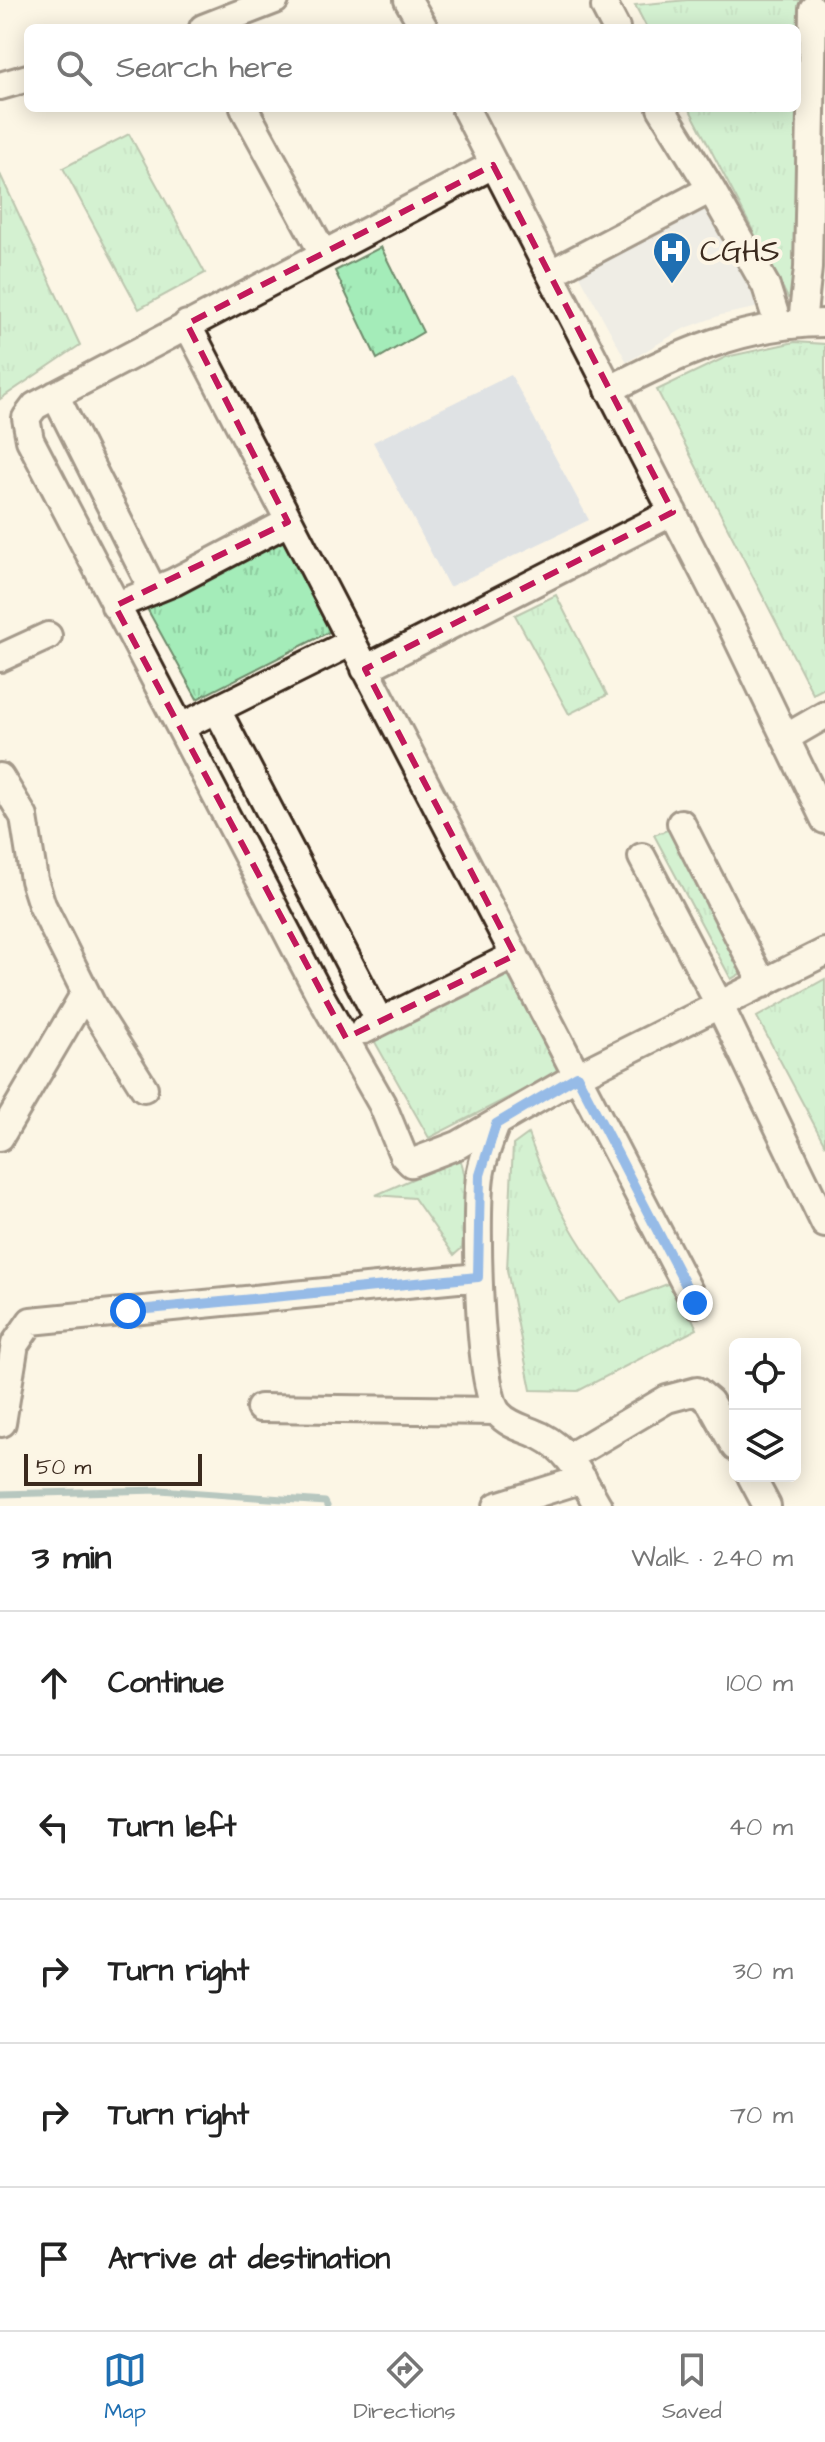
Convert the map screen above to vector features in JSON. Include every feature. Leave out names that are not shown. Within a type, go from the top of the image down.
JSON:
[{"type":"street","points":[[213,24],[275,0]]},
{"type":"street","points":[[801,323],[808,268],[813,9]]},
{"type":"street","points":[[0,86],[24,79]]},
{"type":"street","points":[[246,112],[323,253]]},
{"type":"street","points":[[467,112],[787,737],[825,820]]},
{"type":"street","points":[[663,112],[766,286],[801,323]]},
{"type":"street","points":[[493,165],[55,395],[29,411],[26,430],[115,606],[325,1003],[382,1104],[403,1155],[411,1163],[458,1145],[577,1076],[825,952]]},
{"type":"street","points":[[551,273],[711,189]]},
{"type":"street","points":[[609,390],[701,347],[801,323]]},
{"type":"street","points":[[187,324],[695,1303]]},
{"type":"street","points":[[55,395],[153,590]]},
{"type":"street","points":[[365,669],[673,512]]},
{"type":"street","points":[[115,606],[288,522]]},
{"type":"street","points":[[0,658],[48,636]]},
{"type":"street","points":[[181,727],[350,643]]},
{"type":"street","points":[[217,710],[380,1022]]},
{"type":"street","points":[[787,737],[825,715]]},
{"type":"street","points":[[0,777],[24,817],[34,880],[85,993],[144,1088]]},
{"type":"street","points":[[681,823],[763,984]]},
{"type":"street","points":[[642,857],[720,1006],[825,1224]]},
{"type":"street","points":[[346,1038],[515,955]]},
{"type":"street","points":[[0,1137],[85,993]]},
{"type":"street","points":[[496,1124],[480,1175],[478,1277],[488,1379],[496,1411]]},
{"type":"street","points":[[2,1423],[7,1342],[31,1321],[478,1277]]},
{"type":"street","points":[[569,1457],[667,1399],[697,1391],[710,1402],[729,1436]]},
{"type":"street","points":[[260,1408],[496,1411],[559,1446],[598,1506]]},
{"type":"street","points":[[497,1506],[583,1479]]},
{"type":"street","points":[[754,1482],[767,1506]]},
{"type":"highlighted area","points":[[493,165],[673,512],[365,669],[515,955],[346,1038],[115,606],[288,522],[187,324]]},
{"type":"shaded area","name":"CGHS","points":[[709,194],[769,305],[721,315],[683,329],[627,362],[574,265]]},
{"type":"shaded area","points":[[511,375],[589,520],[449,587],[373,442]]},
{"type":"green space","points":[[687,0],[804,0],[801,108],[801,24],[645,24],[635,5]]},
{"type":"green space","points":[[691,112],[801,112],[796,288],[788,298]]},
{"type":"green space","points":[[129,134],[205,273],[139,309],[63,168]]},
{"type":"green space","points":[[0,174],[80,345],[0,399]]},
{"type":"green space","points":[[381,247],[423,332],[377,359],[335,271]]},
{"type":"green space","points":[[795,342],[825,344],[825,688],[813,694],[657,390],[726,357]]},
{"type":"green space","points":[[289,534],[335,629],[197,699],[145,605]]},
{"type":"green space","points":[[556,595],[607,695],[569,714],[515,615]]},
{"type":"green space","points":[[670,829],[743,972],[731,979],[654,835]]},
{"type":"green space","points":[[511,962],[570,1066],[429,1138],[371,1035]]},
{"type":"green space","points":[[825,979],[825,1145],[757,1017]]},
{"type":"green space","points":[[528,1134],[567,1222],[621,1302],[675,1281],[697,1329],[578,1391],[531,1390],[507,1270],[513,1145]]},
{"type":"green space","points":[[460,1158],[465,1179],[465,1214],[462,1248],[454,1255],[414,1198],[376,1195]]},
{"type":"waterway","points":[[0,1494],[160,1490],[325,1502],[327,1506]]},
{"type":"place","name":"CGHS","points":[[672,285]]},
{"type":"route","points":[[128,1311],[478,1277],[480,1175],[496,1124],[577,1076],[695,1303]]}]
